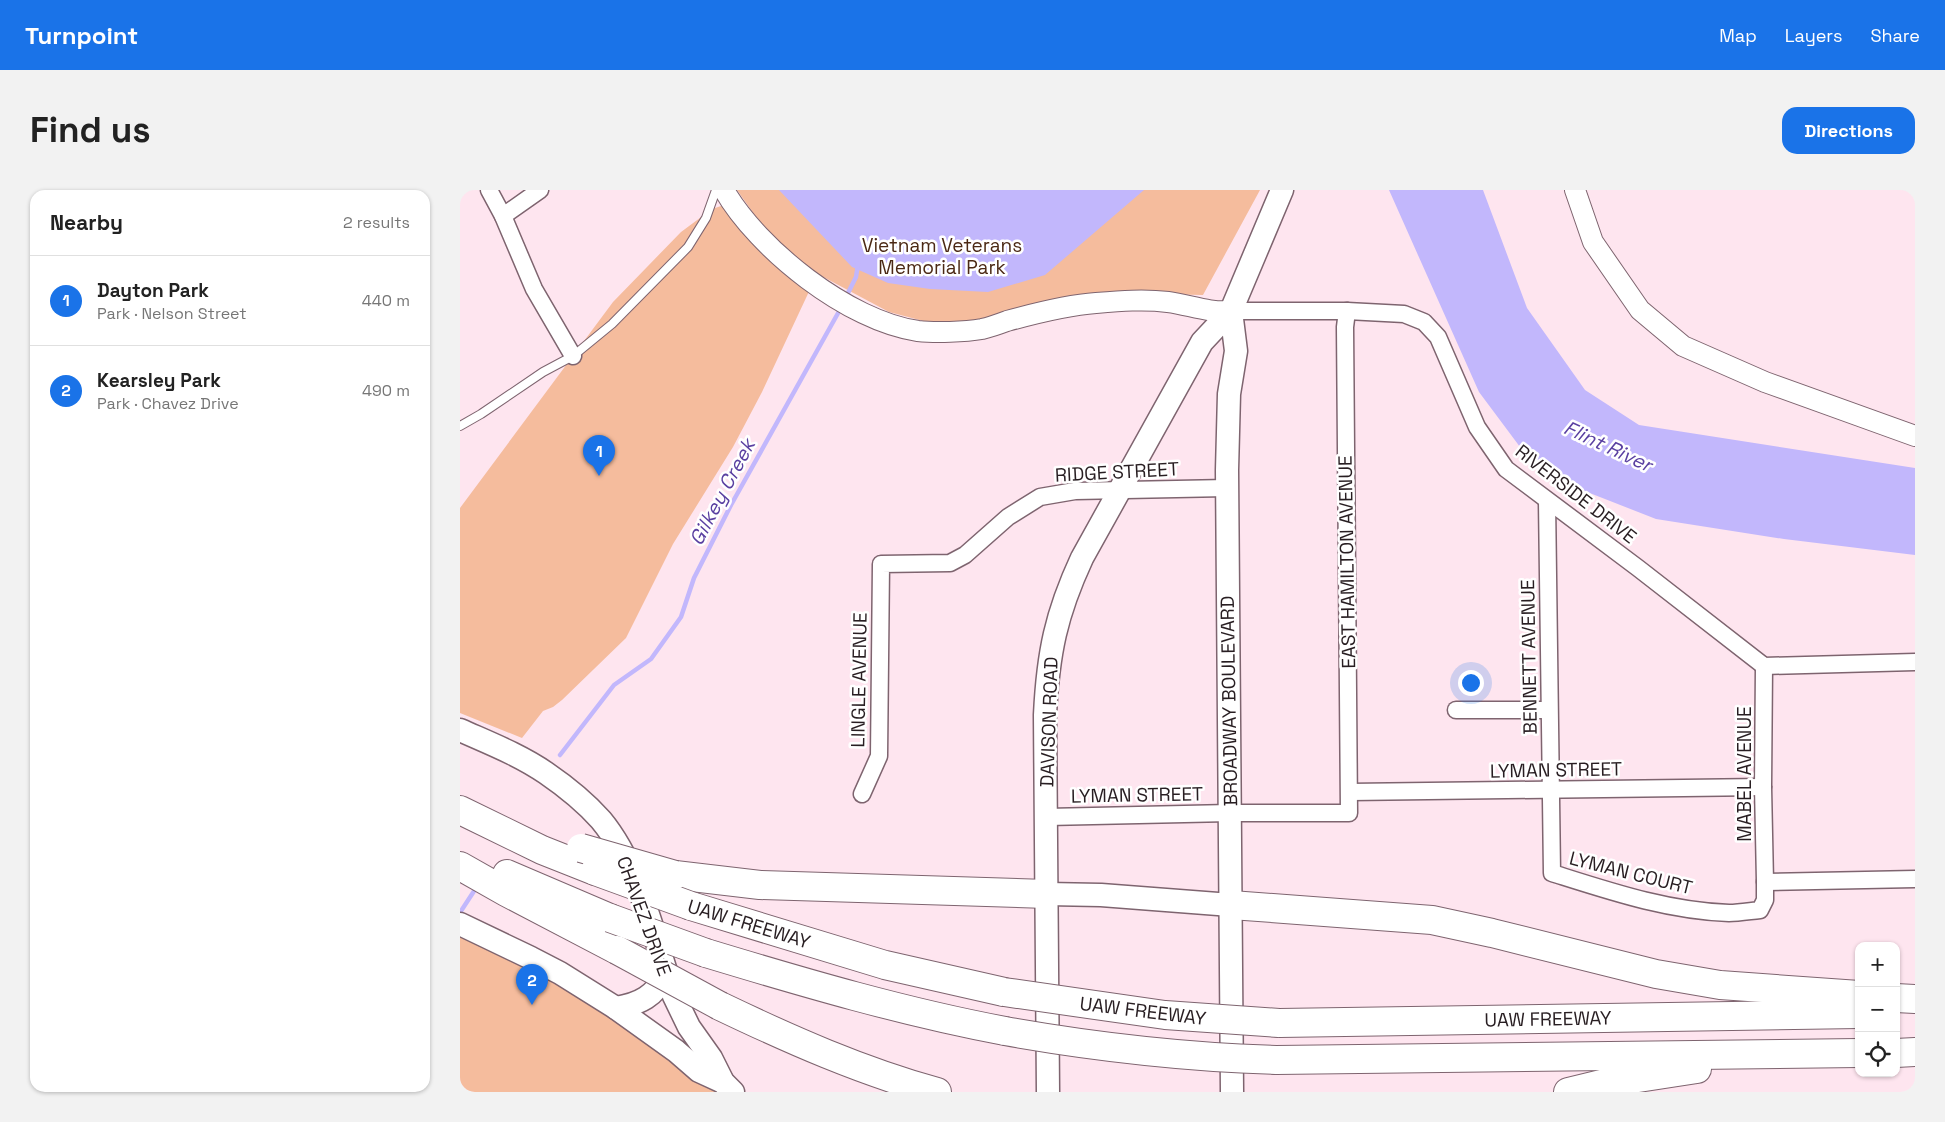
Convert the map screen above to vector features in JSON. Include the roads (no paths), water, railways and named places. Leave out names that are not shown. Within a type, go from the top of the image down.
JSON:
[{"type":"highway","points":[[460,810],[675,875],[760,885],[1047,894]]},
{"type":"highway","name":"UAW FREEWAY","points":[[460,810],[542,850],[691,906],[867,960],[1004,992],[1165,1015],[1279,1023],[1855,1014]]},
{"type":"highway","name":"UAW FREEWAY","points":[[460,852],[610,918],[706,953],[866,999],[966,1024],[1066,1042],[1148,1052],[1276,1060],[1855,1053]]},
{"type":"highway","points":[[460,866],[720,1006],[788,1039],[885,1076],[937,1092]]},
{"type":"highway","points":[[1231,906],[1432,920],[1656,974],[1720,984],[1855,995]]},
{"type":"highway","points":[[1900,998],[1915,1000]]},
{"type":"highway","points":[[1900,1014],[1915,1014]]},
{"type":"highway","points":[[1900,1053],[1915,1052]]},
{"type":"highway","points":[[1568,1092],[1638,1077],[1815,1054]]},
{"type":"main road","points":[[1231,311],[1282,190]]},
{"type":"main road","name":"BROADWAY BOULEVARD","points":[[1231,311],[1236,350],[1229,394],[1227,488],[1232,1092]]},
{"type":"main road","name":"DAVISON ROAD","points":[[1048,1092],[1045,715],[1049,660],[1054,633],[1071,582],[1082,558],[1202,342],[1231,311]]},
{"type":"main road","name":"CHAVEZ DRIVE","points":[[460,730],[544,772],[585,804],[601,820],[613,838],[639,891],[666,974],[681,1012],[728,1087]]},
{"type":"main road","points":[[1047,894],[1101,895],[1231,906]]},
{"type":"main road","name":"CHAVEZ DRIVE","points":[[460,924],[531,958],[616,1008],[676,1051],[699,1071],[728,1087]]},
{"type":"main road","points":[[616,1008],[633,1005],[645,1000],[660,985],[666,974]]},
{"type":"street","points":[[489,190],[503,216],[534,289],[573,356]]},
{"type":"street","points":[[503,216],[540,190]]},
{"type":"street","points":[[724,190],[734,209],[774,250],[826,292],[865,314],[885,322],[918,331],[981,329],[1079,304],[1124,300],[1170,303],[1217,312],[1231,311]]},
{"type":"street","points":[[1575,190],[1593,242],[1640,310],[1683,346],[1765,382],[1915,436]]},
{"type":"street","name":"RIVERSIDE DRIVE","points":[[1231,311],[1347,311],[1404,314],[1424,322],[1438,337],[1478,427],[1506,469],[1764,666]]},
{"type":"street","name":"EAST HAMILTON AVENUE","points":[[1347,311],[1345,327],[1349,813]]},
{"type":"street","name":"RIDGE STREET","points":[[880,564],[950,563],[965,555],[1008,517],[1040,497],[1075,491],[1227,488]]},
{"type":"street","name":"BENNETT AVENUE","points":[[1547,501],[1552,873]]},
{"type":"street","name":"LINGLE AVENUE","points":[[862,794],[879,756],[880,564]]},
{"type":"street","points":[[1764,666],[1915,662]]},
{"type":"street","name":"MABEL AVENUE","points":[[1764,666],[1763,787],[1765,882]]},
{"type":"street","points":[[1456,710],[1549,710]]},
{"type":"street","name":"LYMAN STREET","points":[[1350,792],[1763,787]]},
{"type":"street","name":"LYMAN STREET","points":[[1047,817],[1230,813],[1349,813]]},
{"type":"street","name":"LYMAN COURT","points":[[1552,873],[1613,892],[1674,907],[1730,913],[1760,910],[1765,900],[1765,882]]},
{"type":"street","points":[[1765,882],[1915,879]]},
{"type":"lane","points":[[460,426],[543,372],[573,356],[619,317],[688,247],[706,218],[716,190]]},
{"type":"water","points":[[779,190],[1144,190],[1045,275],[988,292],[930,289],[888,283],[852,267]]},
{"type":"water","name":"Flint River","points":[[1389,190],[1483,190],[1527,308],[1585,390],[1639,425],[1915,468],[1915,555],[1784,539],[1656,519],[1582,490],[1523,451],[1479,392]]},
{"type":"waterway","name":"Gilkey Creek","points":[[846,297],[856,277],[858,264]]},
{"type":"waterway","name":"Gilkey Creek","points":[[560,755],[614,685],[651,659],[681,617],[694,578],[731,505],[842,306]]},
{"type":"waterway","name":"Gilkey Creek","points":[[461,911],[476,888]]},
{"type":"place","name":"Dayton Park","points":[[599,476]]},
{"type":"place","name":"Kearsley Park","points":[[532,1005]]},
{"type":"park label","name":"Vietnam Veterans Memorial Park","points":[[942,256]]}]
